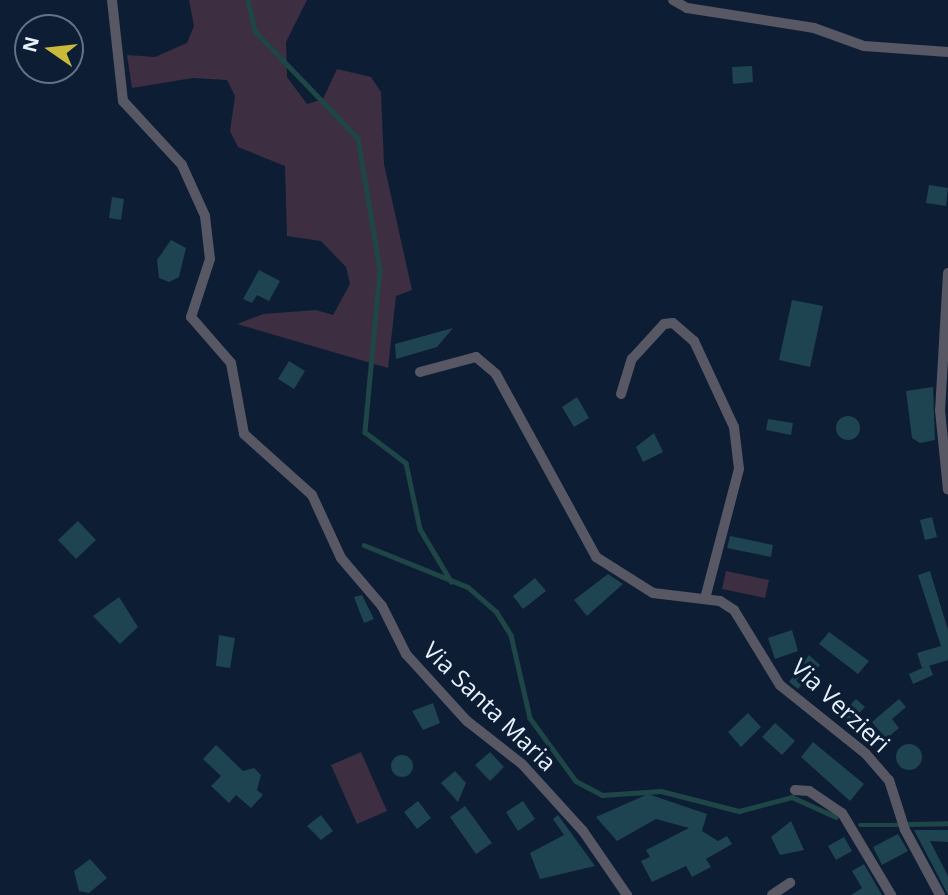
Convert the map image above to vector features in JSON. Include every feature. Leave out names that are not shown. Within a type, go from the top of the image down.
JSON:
[{"type":"street","name":"Via Santa Maria","points":[[112,0],[123,101],[182,165],[205,216],[211,259],[191,317],[231,363],[243,434],[312,495],[341,558],[382,606],[406,654],[467,721],[523,764],[583,831],[626,895]]},
{"type":"street","points":[[673,0],[687,8],[814,27],[864,46],[948,52]]},
{"type":"street","points":[[948,273],[940,410],[948,490]]},
{"type":"street","points":[[621,394],[632,359],[669,322],[694,341],[734,427],[739,469],[705,599]]},
{"type":"street","name":"Via Verzieri","points":[[421,372],[476,357],[496,374],[596,557],[653,593],[705,599],[734,610],[780,685],[866,754],[889,780],[905,830],[940,895]]},
{"type":"street","points":[[795,789],[809,791],[842,813],[891,895]]},
{"type":"street","points":[[772,895],[790,883]]},
{"type":"shaded area","points":[[189,0],[307,0],[286,42],[287,77],[307,104],[323,99],[337,69],[371,77],[381,92],[384,164],[412,290],[396,296],[388,368],[237,324],[263,314],[316,310],[333,315],[350,284],[346,267],[321,241],[287,236],[285,166],[238,147],[230,131],[235,96],[227,80],[193,78],[132,88],[127,55],[155,57],[187,43],[194,26]]},
{"type":"shaded area","points":[[726,571],[769,580],[765,598],[722,589]]},
{"type":"shaded area","points":[[361,752],[387,811],[357,824],[331,765]]},
{"type":"building","points":[[752,66],[753,82],[733,84],[732,67]]},
{"type":"building","points":[[929,185],[948,188],[946,206],[926,203]]},
{"type":"building","points":[[112,197],[124,199],[121,220],[109,218]]},
{"type":"building","points":[[171,240],[186,248],[179,277],[169,282],[159,278],[157,260]]},
{"type":"building","points":[[259,270],[280,281],[269,301],[257,295],[252,303],[243,299]]},
{"type":"building","points":[[792,300],[823,306],[810,367],[779,360]]},
{"type":"building","points":[[453,328],[437,347],[396,359],[395,344]]},
{"type":"building","points":[[289,361],[305,371],[294,389],[278,379]]},
{"type":"building","points":[[933,387],[935,440],[920,443],[912,438],[906,391]]},
{"type":"building","points":[[577,397],[589,418],[574,427],[562,407]]},
{"type":"building","points":[[848,416],[856,420],[860,428],[856,436],[848,440],[840,436],[836,428],[840,420]]},
{"type":"building","points":[[768,419],[793,423],[791,435],[766,430]]},
{"type":"building","points":[[654,433],[663,452],[643,462],[636,447]]},
{"type":"building","points":[[932,517],[937,537],[925,540],[920,520]]},
{"type":"building","points":[[78,521],[96,540],[76,559],[58,540]]},
{"type":"building","points":[[730,536],[773,545],[771,557],[727,548]]},
{"type":"building","points":[[930,571],[948,630],[948,660],[922,668],[917,653],[941,646],[918,575]]},
{"type":"building","points":[[608,574],[623,584],[587,616],[574,600]]},
{"type":"building","points":[[535,578],[546,591],[523,609],[513,596]]},
{"type":"building","points":[[362,595],[374,619],[364,623],[354,597]]},
{"type":"building","points":[[119,597],[138,627],[120,644],[93,616]]},
{"type":"building","points":[[792,630],[798,651],[775,659],[768,638]]},
{"type":"building","points":[[829,632],[869,661],[858,674],[819,644]]},
{"type":"building","points":[[219,635],[235,638],[230,668],[216,666]]},
{"type":"building","points":[[809,655],[820,665],[798,689],[789,682]]},
{"type":"building","points":[[929,665],[933,675],[913,684],[909,674]]},
{"type":"building","points":[[856,699],[865,707],[847,726],[838,718]]},
{"type":"building","points":[[899,699],[906,707],[892,719],[899,728],[886,739],[872,722]]},
{"type":"building","points":[[433,703],[440,723],[423,730],[412,711]]},
{"type":"building","points":[[748,713],[761,727],[741,747],[728,732]]},
{"type":"building","points":[[775,723],[795,741],[782,755],[762,737]]},
{"type":"building","points":[[813,742],[864,784],[850,801],[801,757]]},
{"type":"building","points":[[909,744],[918,748],[922,757],[918,766],[909,770],[900,766],[896,757],[900,748]]},
{"type":"building","points":[[216,745],[243,771],[254,768],[261,775],[257,790],[263,795],[251,808],[236,795],[229,803],[211,786],[221,776],[203,759]]},
{"type":"building","points":[[490,752],[504,767],[490,781],[475,765]]},
{"type":"building","points":[[402,755],[410,758],[413,766],[410,774],[402,777],[394,774],[391,766],[394,758]]},
{"type":"building","points":[[455,771],[466,783],[458,802],[441,783]]},
{"type":"building","points":[[648,794],[707,814],[702,831],[718,841],[727,836],[732,844],[706,859],[711,867],[692,877],[686,866],[652,882],[641,861],[650,857],[646,850],[689,828],[656,819],[617,841],[596,817]]},
{"type":"building","points":[[418,801],[431,818],[417,829],[404,812]]},
{"type":"building","points":[[523,801],[535,819],[518,831],[506,812]]},
{"type":"building","points":[[465,806],[492,843],[476,854],[450,817]]},
{"type":"building","points":[[321,815],[333,831],[321,840],[307,826]]},
{"type":"building","points":[[558,815],[595,866],[540,879],[530,853],[564,835],[553,819]]},
{"type":"building","points":[[791,821],[804,850],[780,855],[771,837]]},
{"type":"building","points":[[914,830],[948,830],[948,842],[930,841],[948,876],[948,895]]},
{"type":"building","points":[[898,834],[908,851],[882,865],[873,847]]},
{"type":"building","points":[[844,837],[852,851],[836,860],[828,846]]},
{"type":"building","points":[[90,859],[107,878],[89,893],[79,891],[74,871]]},
{"type":"building","points":[[864,864],[882,895],[851,895],[862,888],[852,871]]},
{"type":"waterway","points":[[248,0],[255,31],[358,138],[380,270],[365,432],[406,463],[420,529],[451,581]]},
{"type":"waterway","points":[[364,545],[468,587],[496,611],[511,635],[530,718],[576,781],[602,795],[661,791],[739,811],[792,797],[836,817]]},
{"type":"waterway","points":[[909,824],[948,823]]},
{"type":"waterway","points":[[860,825],[897,825]]}]
